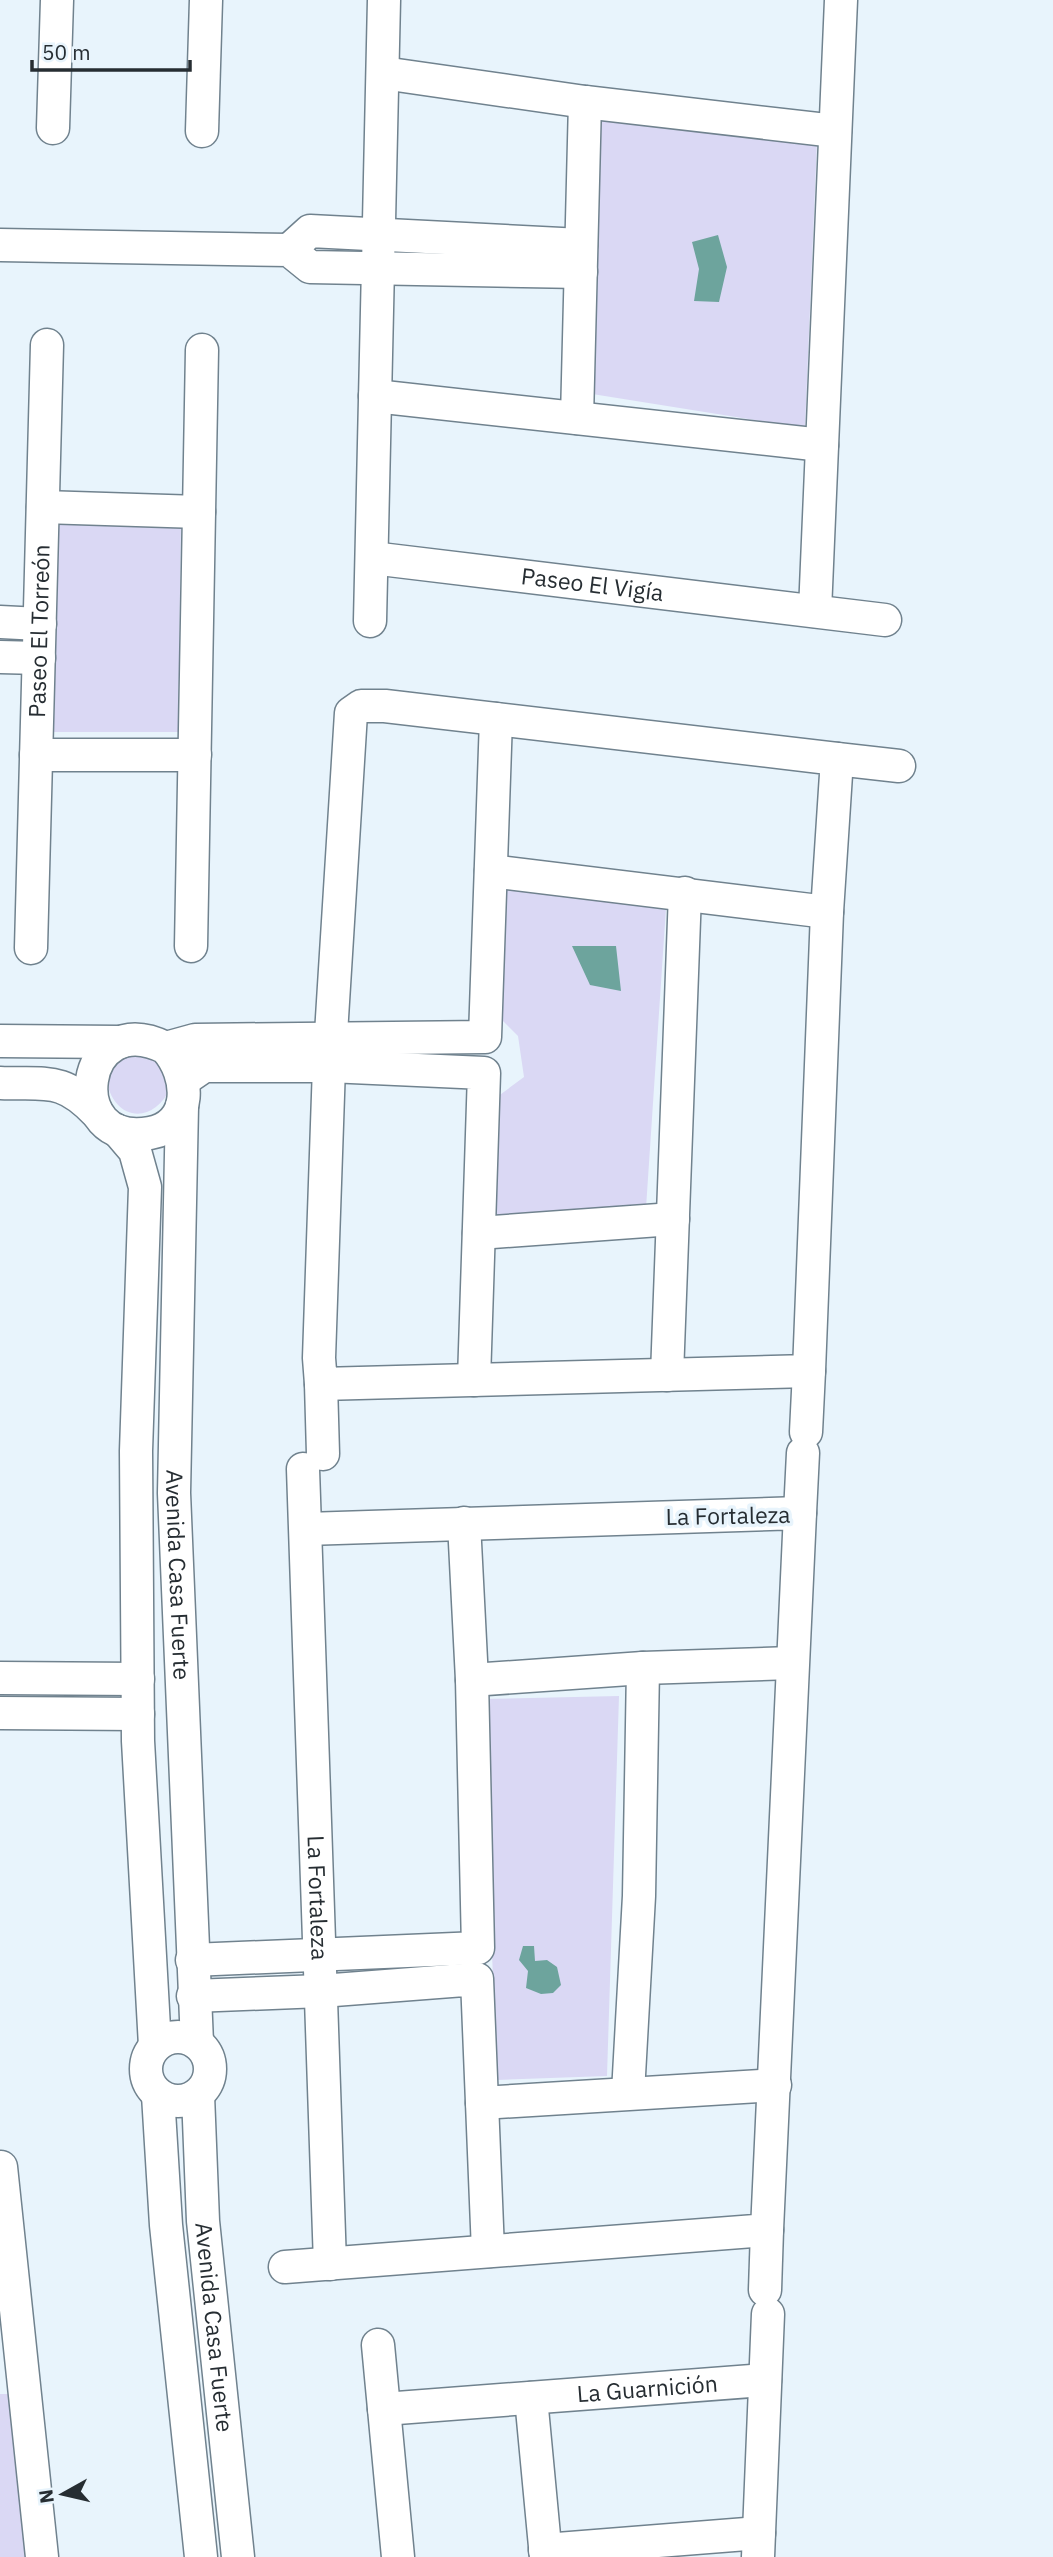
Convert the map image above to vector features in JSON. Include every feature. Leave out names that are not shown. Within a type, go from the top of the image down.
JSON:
[{"type":"street","points":[[53,128],[57,0]]},
{"type":"street","points":[[202,131],[206,0]]},
{"type":"street","points":[[370,621],[384,0]]},
{"type":"street","points":[[815,611],[841,0]]},
{"type":"street","points":[[383,73],[585,102],[835,131]]},
{"type":"street","points":[[577,418],[585,102]]},
{"type":"street","points":[[289,250],[310,231],[379,234],[581,259]]},
{"type":"street","points":[[0,245],[289,250],[310,267],[379,268],[581,259]]},
{"type":"street","name":"Paseo El Torreón","points":[[31,948],[47,345]]},
{"type":"street","points":[[191,946],[202,350]]},
{"type":"street","points":[[375,396],[822,445]]},
{"type":"street","points":[[43,507],[200,512]]},
{"type":"street","name":"Paseo El Vigía","points":[[372,558],[885,620]]},
{"type":"street","points":[[0,622],[40,624]]},
{"type":"street","points":[[0,657],[39,658]]},
{"type":"street","name":"La Fortaleza","points":[[330,2264],[306,1530],[321,1384],[319,1357],[331,1051],[351,713],[361,706],[385,706],[496,719]]},
{"type":"street","points":[[120,1042],[103,1053],[92,1071],[90,1093],[107,1122],[137,1135],[156,1132],[171,1121],[183,1092],[204,1066],[485,1037],[496,719],[899,766]]},
{"type":"street","points":[[36,755],[195,755]]},
{"type":"street","points":[[800,1513],[809,1371],[827,912],[837,759]]},
{"type":"street","points":[[491,871],[827,912]]},
{"type":"street","points":[[667,1375],[685,893]]},
{"type":"street","points":[[166,1048],[195,1040],[331,1051],[484,1073],[474,1380]]},
{"type":"street","points":[[0,1041],[152,1041],[166,1048],[178,1062],[183,1092]]},
{"type":"street","name":"Avenida Casa Fuerte","points":[[0,1083],[60,1085],[72,1089],[135,1151],[145,1187],[136,1451],[138,1714],[155,2046]]},
{"type":"street","name":"Avenida Casa Fuerte","points":[[183,1092],[174,1493],[197,2043]]},
{"type":"street","points":[[479,1233],[673,1219]]},
{"type":"street","points":[[321,1384],[809,1371]]},
{"type":"street","name":"La Fortaleza","points":[[306,1530],[800,1513],[767,2230],[765,2379]]},
{"type":"street","points":[[192,1960],[478,1948],[472,1680],[464,1523]]},
{"type":"street","points":[[472,1680],[643,1668],[792,1663]]},
{"type":"street","points":[[628,2093],[639,1896],[643,1668]]},
{"type":"street","points":[[0,1678],[138,1679]]},
{"type":"street","points":[[0,1713],[138,1714]]},
{"type":"street","points":[[193,1996],[321,1992],[477,1979],[488,2251]]},
{"type":"street","points":[[176,2037],[197,2043],[205,2052],[210,2075],[198,2095],[185,2101],[171,2102],[158,2095],[150,2087],[145,2066],[155,2046],[176,2037]]},
{"type":"street","points":[[482,2103],[775,2085]]},
{"type":"street","name":"Avenida Casa Fuerte","points":[[158,2095],[166,2225],[201,2557]]},
{"type":"street","name":"Avenida Casa Fuerte","points":[[198,2095],[203,2221],[238,2557]]},
{"type":"street","points":[[1,2167],[12,2382],[42,2557]]},
{"type":"street","points":[[285,2267],[767,2230]]},
{"type":"street","points":[[378,2345],[398,2557]]},
{"type":"street","points":[[531,2398],[546,2553],[759,2545],[765,2379]]},
{"type":"street","name":"La Guarnición","points":[[384,2409],[765,2379]]},
{"type":"shaded area","points":[[598,112],[817,142],[805,428],[586,393]]},
{"type":"shaded area","points":[[718,235],[727,267],[719,302],[694,301],[699,269],[692,242]]},
{"type":"shaded area","points":[[56,520],[181,522],[178,732],[54,732]]},
{"type":"shaded area","points":[[502,887],[666,908],[646,1208],[488,1216],[493,1100],[524,1077],[518,1036],[498,1016]]},
{"type":"shaded area","points":[[572,946],[616,946],[621,991],[590,985]]},
{"type":"shaded area","points":[[127,1051],[159,1056],[171,1087],[163,1100],[144,1113],[124,1110],[109,1091],[106,1076]]},
{"type":"shaded area","points":[[619,1696],[607,2076],[497,2080],[482,1699]]},
{"type":"shaded area","points":[[523,1946],[534,1946],[535,1961],[547,1960],[557,1967],[561,1985],[553,1993],[541,1994],[526,1988],[528,1971],[519,1960]]},
{"type":"shaded area","points":[[0,2394],[14,2394],[28,2557],[0,2557]]}]
